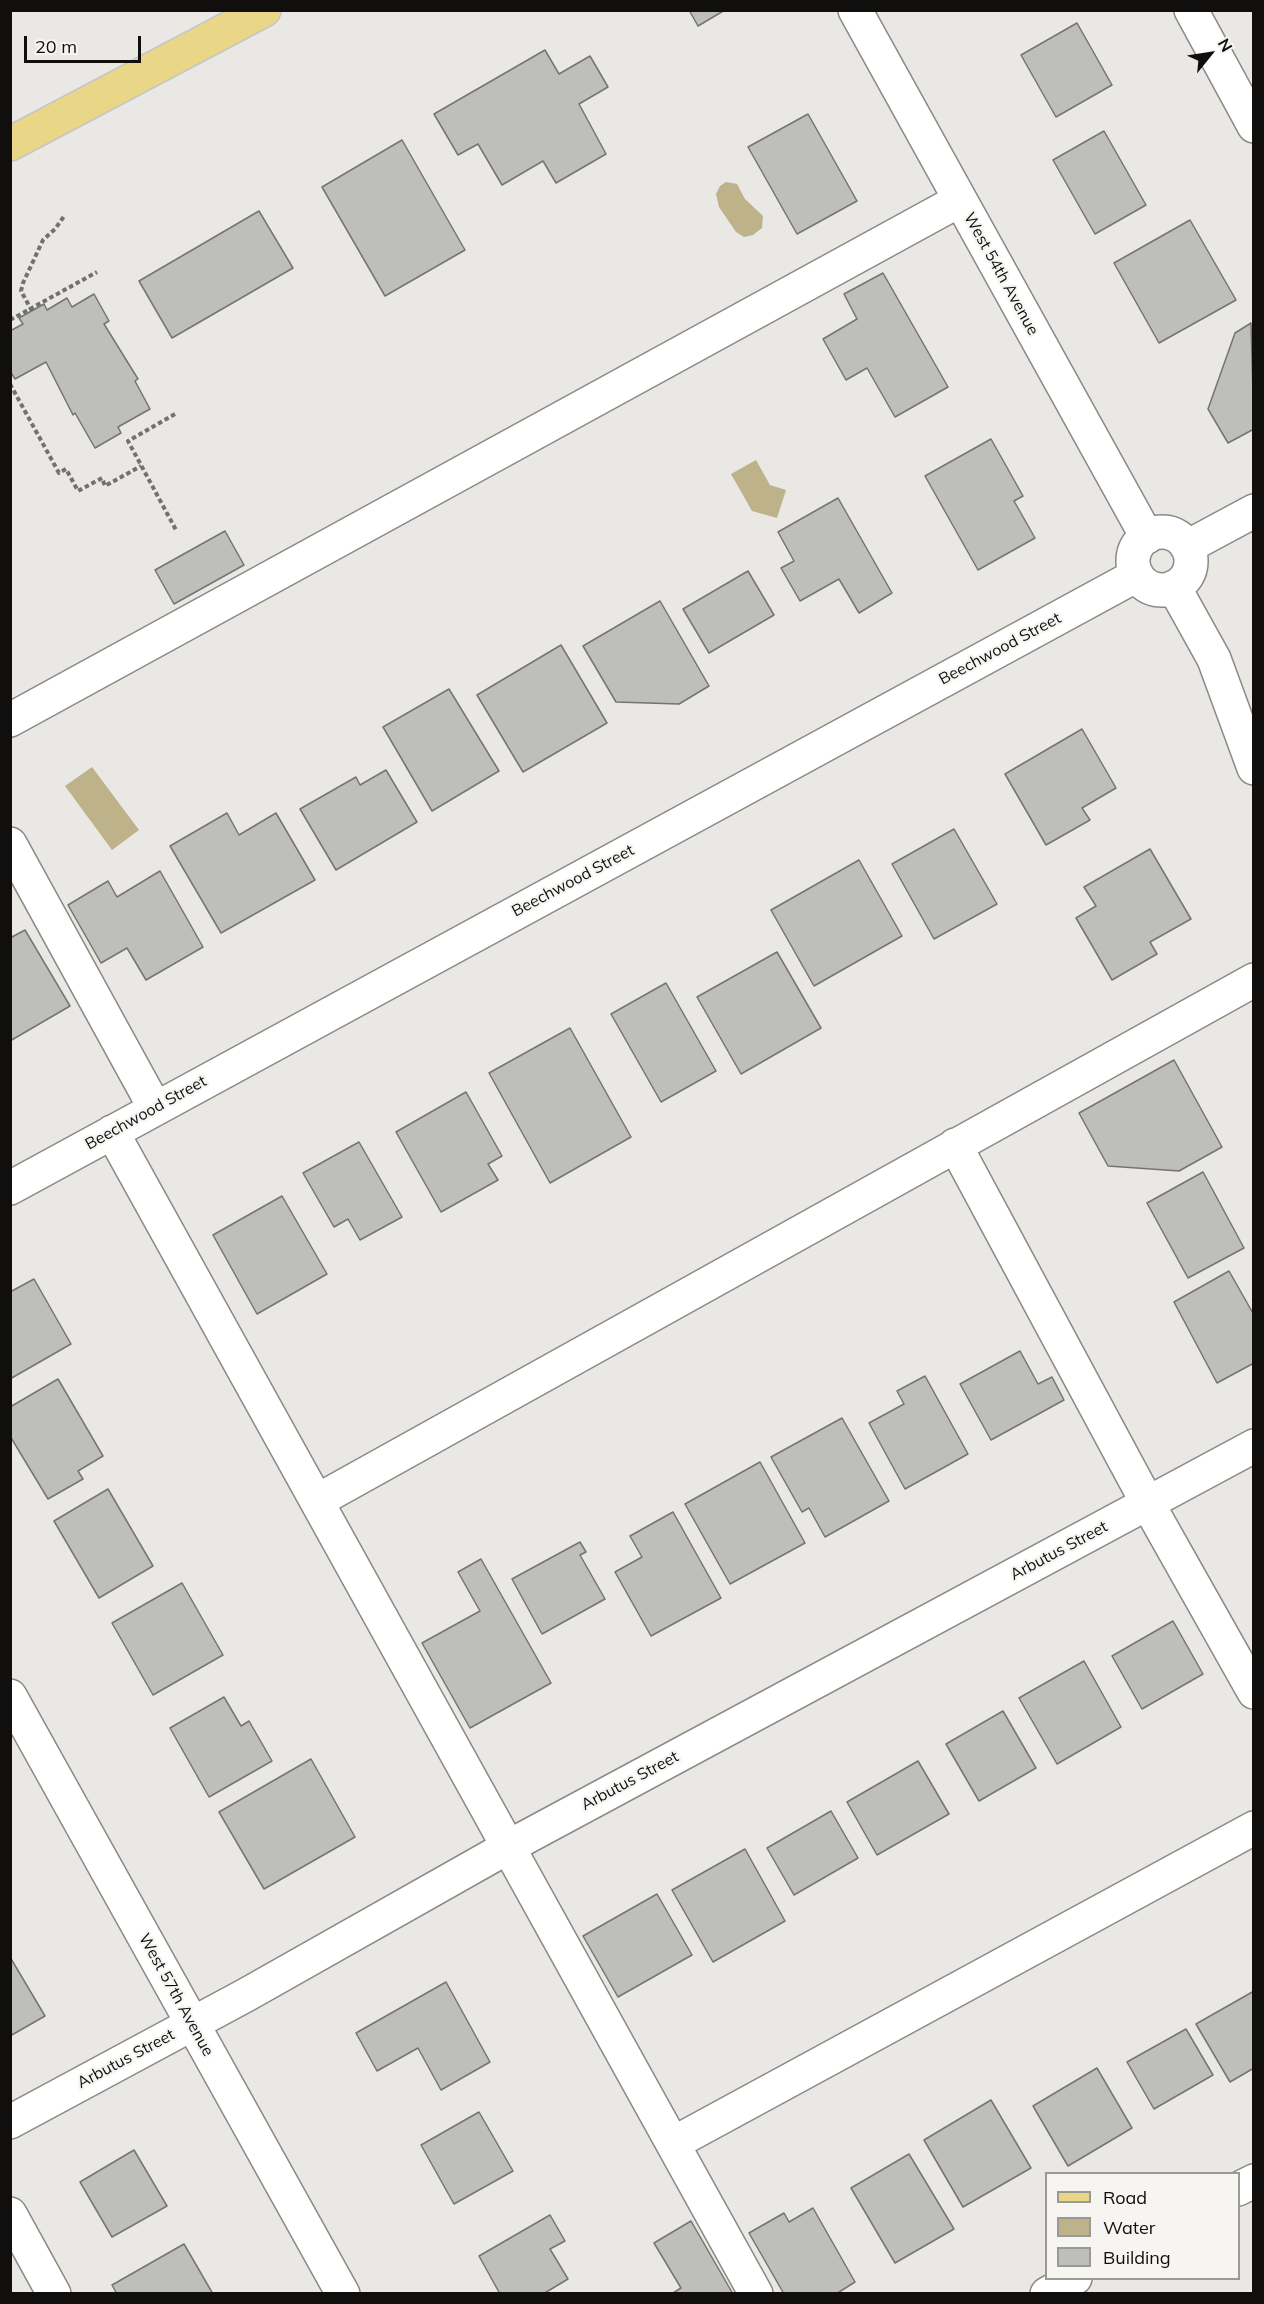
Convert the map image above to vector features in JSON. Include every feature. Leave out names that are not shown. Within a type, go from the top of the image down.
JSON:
[{"type":"main road","points":[[10,144],[264,10]]},
{"type":"street","name":"West 54th Avenue","points":[[855,10],[1147,537]]},
{"type":"street","points":[[1191,10],[1254,126]]},
{"type":"street","points":[[10,720],[960,200]]},
{"type":"street","points":[[1187,547],[1254,511]]},
{"type":"street","points":[[1158,532],[1170,533],[1180,538],[1187,547],[1191,558],[1189,570],[1184,580],[1174,587],[1164,590],[1154,588],[1144,583],[1137,575],[1133,565],[1134,554],[1139,544],[1147,537],[1158,532]]},
{"type":"street","name":"Beechwood Street","points":[[10,1188],[1137,575]]},
{"type":"street","points":[[1174,587],[1214,659],[1254,768]]},
{"type":"street","points":[[10,844],[155,1108]]},
{"type":"street","points":[[317,1501],[1254,980]]},
{"type":"street","points":[[112,1132],[756,2294]]},
{"type":"street","points":[[955,1145],[1148,1504],[1254,1692]]},
{"type":"street","name":"Arbutus Street","points":[[10,2122],[192,2024],[508,1846],[1254,1446]]},
{"type":"street","name":"West 57th Avenue","points":[[10,1696],[343,2294]]},
{"type":"street","points":[[674,2143],[1254,1828]]},
{"type":"street","points":[[1240,2188],[1254,2181]]},
{"type":"street","points":[[10,2214],[54,2294]]},
{"type":"street","points":[[1047,2294],[1072,2280]]},
{"type":"path","points":[[31,310],[21,291],[23,283],[43,240],[65,215]]},
{"type":"path","points":[[10,320],[97,272]]},
{"type":"path","points":[[10,384],[59,473],[66,469],[78,491],[102,478],[105,486],[141,466]]},
{"type":"path","points":[[175,414],[128,441],[176,530]]},
{"type":"water","points":[[726,182],[737,184],[745,199],[763,216],[762,228],[753,235],[744,237],[736,232],[719,207],[716,194],[720,186]]},
{"type":"water","points":[[756,460],[770,485],[786,490],[777,518],[752,511],[731,474]]},
{"type":"water","points":[[92,767],[139,830],[112,850],[65,786]]},
{"type":"building","points":[[689,10],[725,10],[698,26]]},
{"type":"building","points":[[1077,23],[1112,85],[1056,117],[1021,55]]},
{"type":"building","points":[[545,50],[559,74],[590,56],[608,87],[579,104],[606,154],[556,183],[543,161],[502,185],[478,144],[458,155],[434,114]]},
{"type":"building","points":[[808,114],[857,201],[797,234],[748,147]]},
{"type":"building","points":[[1104,131],[1146,205],[1095,234],[1053,160]]},
{"type":"building","points":[[402,140],[465,250],[385,296],[322,187]]},
{"type":"building","points":[[259,211],[293,268],[172,338],[139,281]]},
{"type":"building","points":[[1190,220],[1236,300],[1159,343],[1114,263]]},
{"type":"building","points":[[883,273],[948,387],[895,417],[867,368],[846,380],[823,339],[857,319],[844,294]]},
{"type":"building","points":[[94,294],[109,321],[104,324],[138,379],[135,381],[150,409],[118,427],[121,433],[95,448],[75,413],[73,415],[46,362],[15,379],[10,371],[10,331],[23,324],[19,318],[44,304],[47,310],[67,298],[72,307]]},
{"type":"building","points":[[1251,323],[1254,429],[1228,443],[1208,409],[1235,333]]},
{"type":"building","points":[[991,439],[1023,496],[1014,501],[1035,538],[978,570],[925,476]]},
{"type":"building","points":[[838,498],[892,593],[859,613],[839,579],[800,601],[781,568],[794,561],[778,532]]},
{"type":"building","points":[[225,531],[244,565],[174,604],[155,570]]},
{"type":"building","points":[[748,571],[774,615],[709,653],[683,609]]},
{"type":"building","points":[[660,601],[709,686],[679,704],[616,702],[583,646]]},
{"type":"building","points":[[561,645],[607,723],[523,772],[477,695]]},
{"type":"building","points":[[449,689],[499,771],[432,811],[383,727]]},
{"type":"building","points":[[1082,729],[1116,788],[1082,808],[1090,820],[1046,845],[1005,774]]},
{"type":"building","points":[[386,770],[417,822],[336,870],[300,809],[356,777],[360,785]]},
{"type":"building","points":[[227,813],[239,835],[276,813],[315,880],[221,933],[170,846]]},
{"type":"building","points":[[954,829],[997,904],[934,939],[892,864]]},
{"type":"building","points":[[1150,849],[1191,919],[1150,942],[1157,954],[1112,980],[1076,918],[1096,906],[1084,887]]},
{"type":"building","points":[[859,860],[902,936],[814,986],[771,910]]},
{"type":"building","points":[[160,871],[203,947],[146,980],[127,948],[101,963],[68,905],[108,881],[117,897]]},
{"type":"building","points":[[25,930],[70,1006],[10,1041],[10,938]]},
{"type":"building","points":[[777,952],[821,1028],[741,1074],[697,997]]},
{"type":"building","points":[[666,983],[716,1071],[661,1102],[611,1014]]},
{"type":"building","points":[[570,1028],[631,1137],[550,1183],[489,1073]]},
{"type":"building","points":[[1174,1060],[1222,1147],[1179,1171],[1108,1166],[1079,1113]]},
{"type":"building","points":[[466,1092],[502,1156],[488,1164],[498,1180],[441,1212],[396,1132]]},
{"type":"building","points":[[359,1142],[402,1217],[360,1240],[348,1219],[334,1227],[303,1173]]},
{"type":"building","points":[[1203,1172],[1244,1248],[1188,1278],[1147,1203]]},
{"type":"building","points":[[282,1196],[327,1274],[257,1314],[213,1235]]},
{"type":"building","points":[[1229,1271],[1254,1315],[1254,1363],[1217,1383],[1174,1302]]},
{"type":"building","points":[[34,1279],[71,1344],[10,1379],[10,1292]]},
{"type":"building","points":[[1020,1351],[1038,1384],[1052,1377],[1064,1400],[991,1440],[960,1384]]},
{"type":"building","points":[[925,1376],[968,1454],[905,1489],[869,1423],[904,1404],[897,1391]]},
{"type":"building","points":[[58,1379],[103,1456],[78,1471],[83,1479],[48,1499],[10,1436],[10,1407]]},
{"type":"building","points":[[842,1418],[889,1501],[825,1537],[809,1508],[802,1512],[771,1457]]},
{"type":"building","points":[[760,1462],[805,1543],[730,1584],[685,1504]]},
{"type":"building","points":[[108,1489],[153,1566],[99,1598],[54,1521]]},
{"type":"building","points":[[673,1512],[721,1598],[651,1636],[615,1572],[642,1557],[630,1536]]},
{"type":"building","points":[[580,1542],[586,1552],[580,1555],[605,1599],[542,1634],[512,1579]]},
{"type":"building","points":[[481,1559],[551,1683],[470,1728],[422,1643],[480,1611],[458,1572]]},
{"type":"building","points":[[182,1583],[223,1655],[153,1695],[112,1623]]},
{"type":"building","points":[[1173,1621],[1203,1674],[1142,1709],[1112,1656]]},
{"type":"building","points":[[1084,1661],[1121,1727],[1057,1764],[1019,1698]]},
{"type":"building","points":[[224,1697],[241,1726],[249,1721],[272,1761],[209,1797],[170,1728]]},
{"type":"building","points":[[1003,1711],[1036,1768],[979,1801],[946,1744]]},
{"type":"building","points":[[311,1759],[355,1837],[264,1889],[219,1812]]},
{"type":"building","points":[[918,1761],[949,1814],[877,1855],[847,1802]]},
{"type":"building","points":[[831,1811],[858,1858],[794,1895],[767,1848]]},
{"type":"building","points":[[745,1849],[785,1921],[713,1962],[672,1890]]},
{"type":"building","points":[[657,1894],[692,1955],[618,1997],[583,1936]]},
{"type":"building","points":[[10,1957],[45,2016],[10,2036]]},
{"type":"building","points":[[446,1982],[490,2062],[441,2090],[418,2048],[377,2071],[356,2033]]},
{"type":"building","points":[[1254,1991],[1254,2068],[1230,2082],[1196,2024]]},
{"type":"building","points":[[1186,2029],[1213,2075],[1154,2109],[1127,2062]]},
{"type":"building","points":[[1097,2068],[1132,2128],[1068,2166],[1033,2106]]},
{"type":"building","points":[[991,2100],[1031,2168],[963,2207],[924,2140]]},
{"type":"building","points":[[479,2112],[513,2171],[454,2204],[421,2145]]},
{"type":"building","points":[[134,2150],[167,2206],[112,2237],[80,2182]]},
{"type":"building","points":[[909,2154],[954,2229],[895,2263],[851,2188]]},
{"type":"building","points":[[813,2208],[855,2282],[836,2294],[784,2294],[749,2233],[784,2213],[789,2222]]},
{"type":"building","points":[[550,2215],[565,2241],[550,2249],[568,2279],[543,2294],[500,2294],[479,2256]]},
{"type":"building","points":[[691,2221],[733,2294],[673,2293],[681,2288],[654,2243]]},
{"type":"building","points":[[184,2244],[213,2294],[117,2294],[112,2285]]}]
